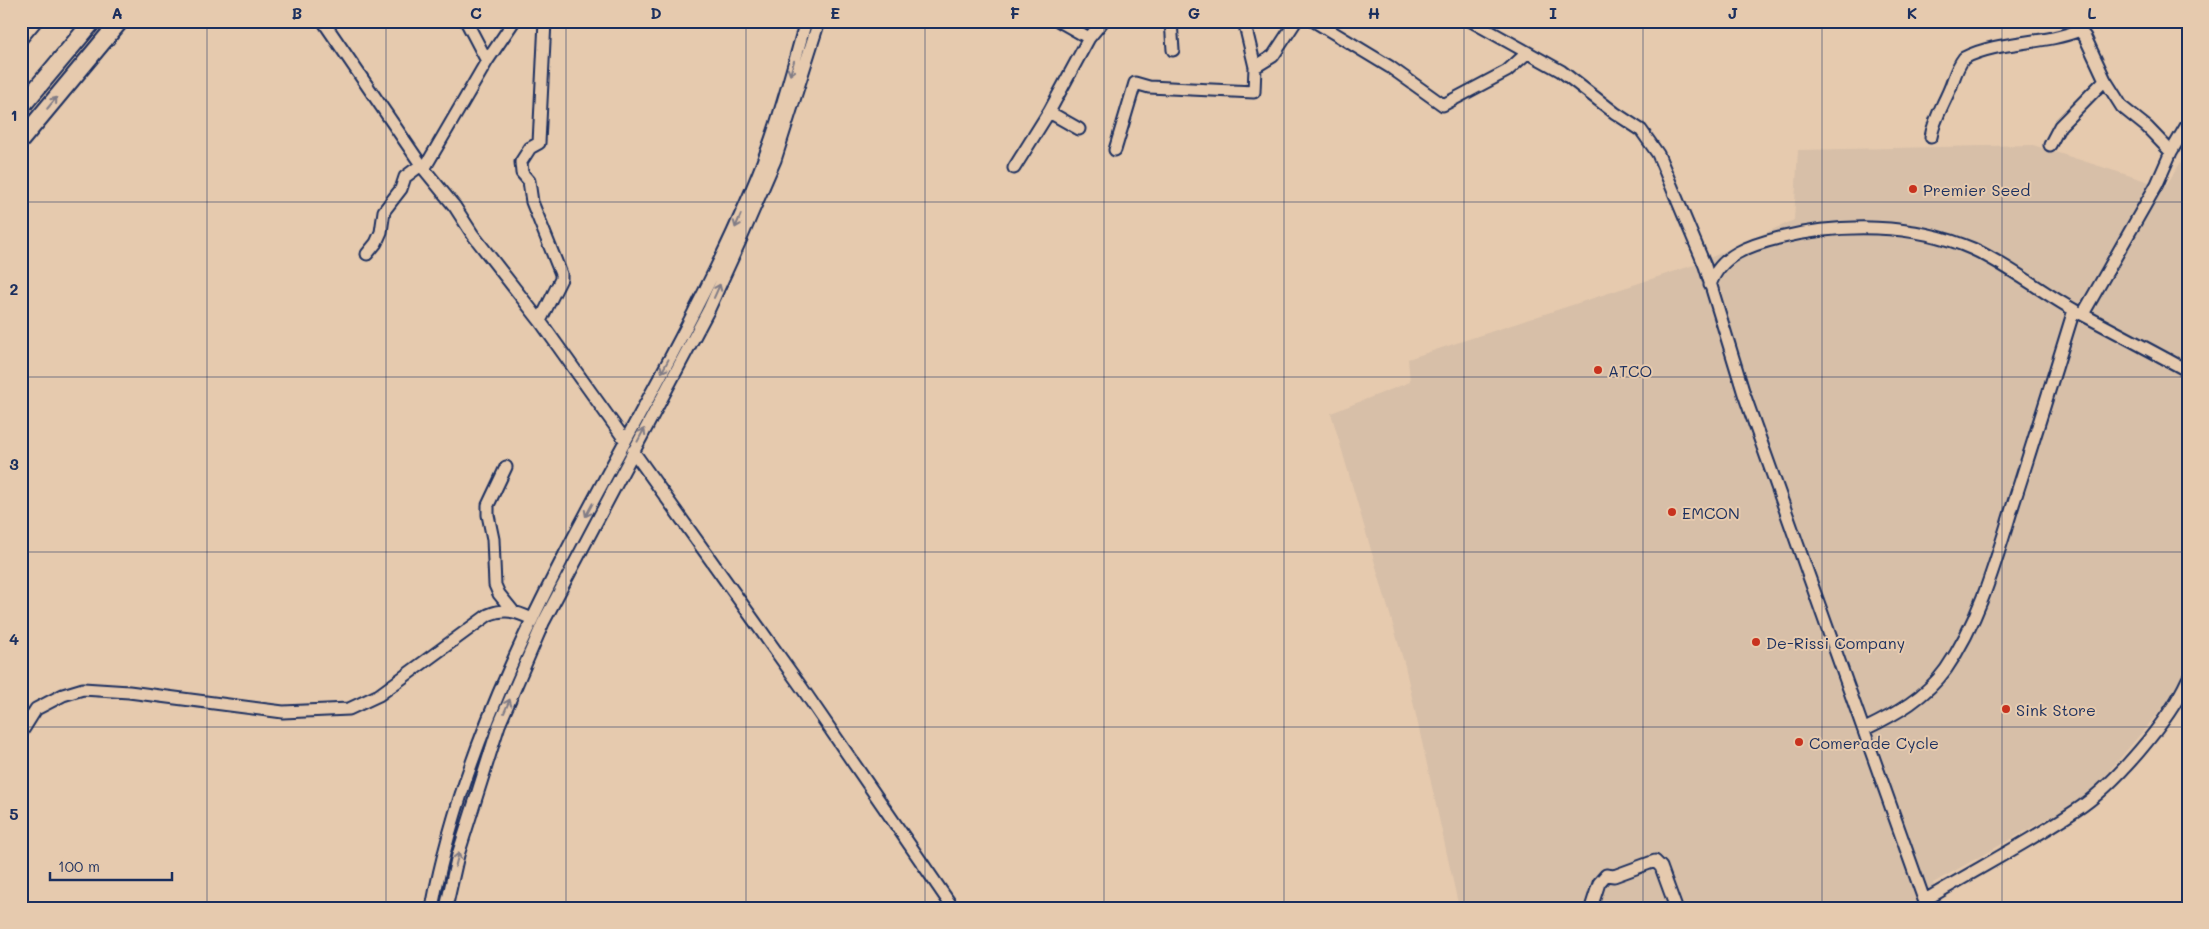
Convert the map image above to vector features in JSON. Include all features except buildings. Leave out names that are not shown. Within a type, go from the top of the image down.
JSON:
[{"type":"highway","points":[[21,107],[94,21]]},
{"type":"highway","points":[[21,140],[120,21]]},
{"type":"street","points":[[21,39],[36,21]]},
{"type":"street","points":[[323,21],[422,167],[455,207],[473,235],[540,321],[625,440]]},
{"type":"street","points":[[466,21],[487,61]]},
{"type":"street","points":[[367,254],[376,243],[381,232],[384,211],[401,189],[405,177],[422,167],[487,61],[514,21]]},
{"type":"street","points":[[540,321],[561,279],[561,274],[532,202],[529,180],[522,173],[522,162],[530,148],[539,143],[545,21]]},
{"type":"street","points":[[432,908],[454,821],[473,760],[495,701],[532,619],[697,306],[733,232],[765,157],[806,21]]},
{"type":"street","points":[[446,908],[458,855],[499,725],[543,623],[709,309],[775,160],[818,21]]},
{"type":"street","points":[[1059,21],[1089,38]]},
{"type":"street","points":[[1014,168],[1049,112],[1089,38],[1103,21]]},
{"type":"street","points":[[1171,21],[1173,50]]},
{"type":"street","points":[[1115,150],[1135,83],[1149,87],[1254,92],[1255,67],[1244,21]]},
{"type":"street","points":[[1255,67],[1273,56],[1296,21]]},
{"type":"street","points":[[1314,21],[1390,67],[1443,106],[1507,71],[1527,53]]},
{"type":"street","points":[[1479,23],[1527,53],[1561,71],[1641,130],[1665,168],[1688,222],[1748,403],[1926,904],[2084,805],[2105,787],[2160,724],[2181,695],[2188,679]]},
{"type":"street","points":[[1930,137],[1938,110],[1950,87],[1957,67],[1964,58],[2039,39],[2064,37],[2076,26],[2122,107],[2147,127],[2171,152]]},
{"type":"street","points":[[2050,144],[2060,126],[2105,80]]},
{"type":"street","points":[[1049,112],[1079,129]]},
{"type":"street","points":[[1865,730],[1897,714],[1922,694],[1945,670],[1961,644],[1992,574],[2078,312],[2157,184],[2171,152],[2188,123]]},
{"type":"street","points":[[1710,285],[1714,273],[1729,258],[1743,250],[1804,232],[1835,228],[1865,228],[1926,235],[1974,250],[2078,312],[2188,371]]},
{"type":"street","points":[[633,451],[802,688],[953,908]]},
{"type":"street","points":[[506,467],[488,504],[488,515],[493,539],[495,585],[499,594],[512,610]]},
{"type":"street","points":[[553,578],[563,585]]},
{"type":"street","points":[[21,732],[36,709],[63,694],[84,689],[129,692],[283,712],[349,709],[379,695],[488,615],[500,610],[512,610],[532,619]]},
{"type":"street","points":[[1591,908],[1599,883],[1606,875],[1614,876],[1655,861],[1661,867],[1676,908]]},
{"type":"shaded area","points":[[2033,145],[2165,187],[2188,151],[2188,666],[2176,692],[2089,795],[1933,883],[1941,908],[1459,908],[1405,666],[1331,413],[1410,382],[1408,359],[1694,265],[1794,220],[1798,150]]},
{"type":"place","name":"Premier Seed","points":[[1913,189]]},
{"type":"place","name":"ATCO","points":[[1598,370]]},
{"type":"place","name":"EMCON","points":[[1672,512]]},
{"type":"place","name":"De-Rissi Company","points":[[1756,642]]},
{"type":"place","name":"Sink Store","points":[[2006,709]]},
{"type":"place","name":"Comerade Cycle","points":[[1799,742]]}]
